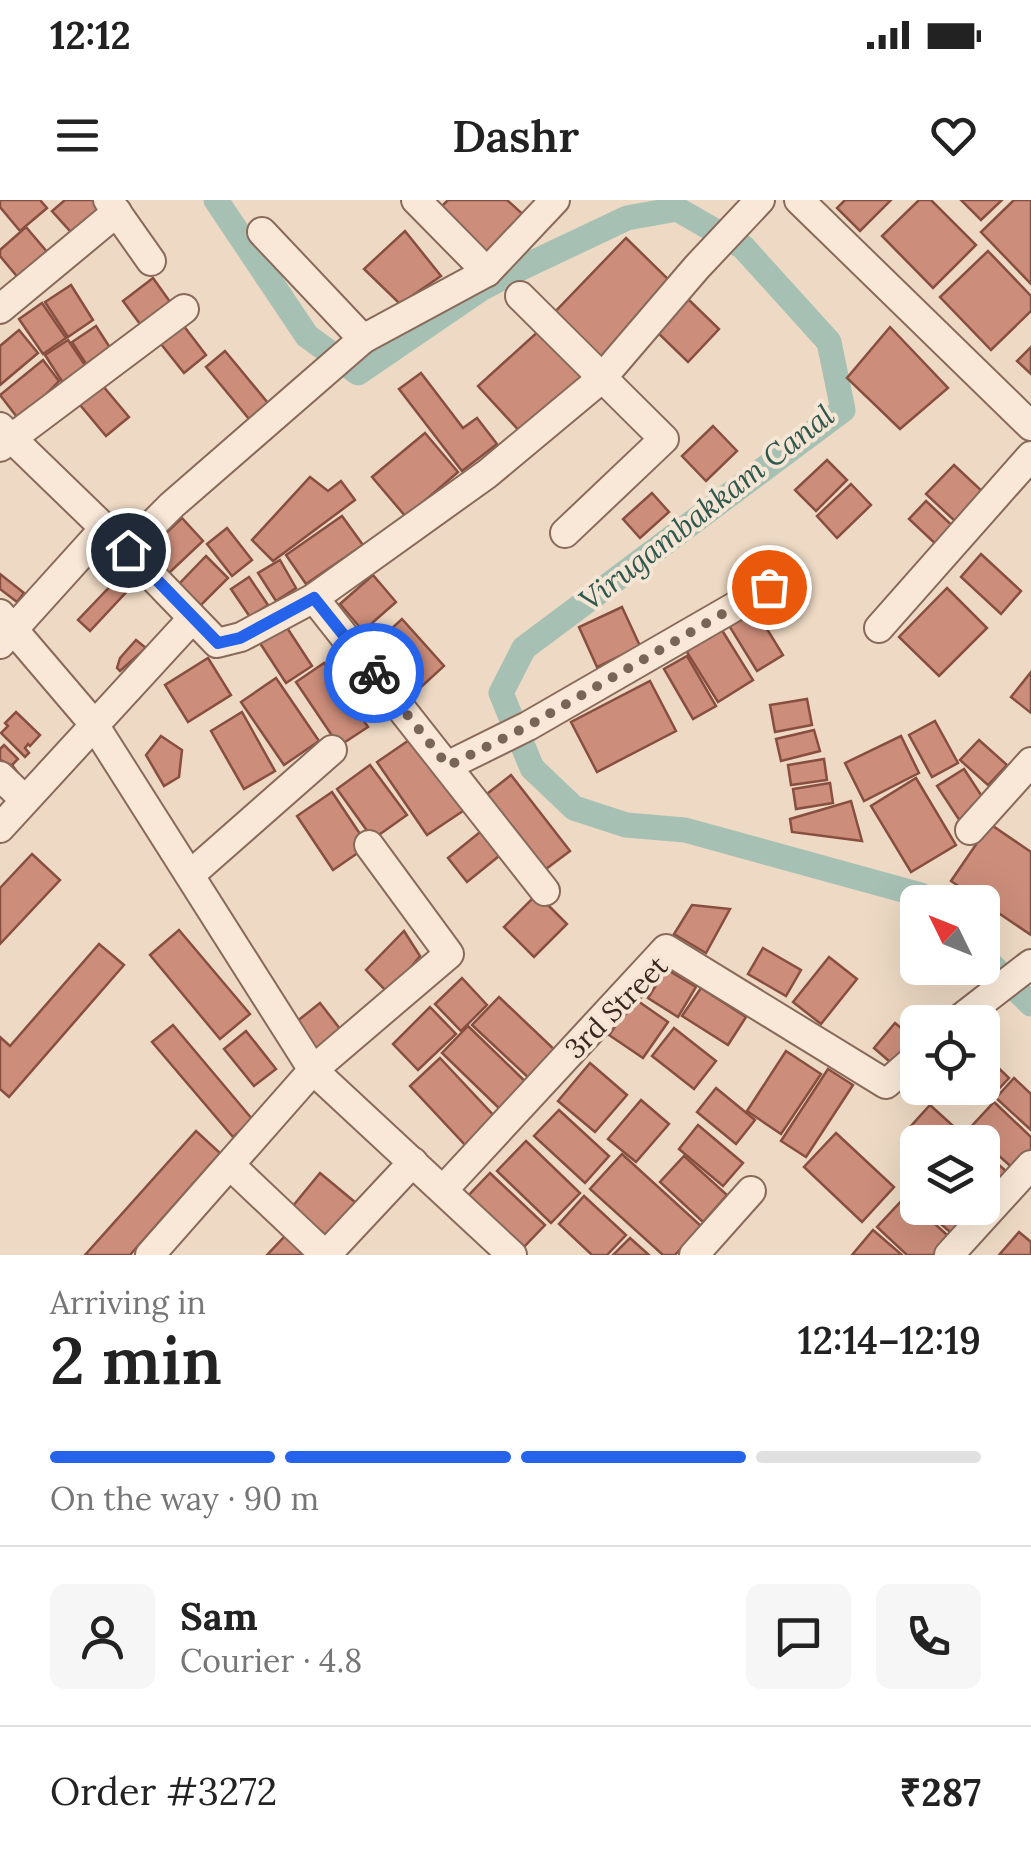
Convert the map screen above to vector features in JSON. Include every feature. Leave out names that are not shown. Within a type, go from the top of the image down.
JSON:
[{"type":"street","points":[[416,200],[487,272]]},
{"type":"street","points":[[128,550],[172,504],[363,339],[487,272],[555,200]]},
{"type":"street","points":[[799,200],[1031,426]]},
{"type":"street","points":[[184,309],[3,437],[128,550],[218,643],[240,638],[314,598],[486,474],[601,379],[756,203]]},
{"type":"street","points":[[0,309],[112,206],[151,261]]},
{"type":"street","points":[[262,232],[363,339]]},
{"type":"street","points":[[520,296],[664,439],[565,534]]},
{"type":"street","points":[[879,628],[1031,456]]},
{"type":"street","points":[[104,530],[5,629],[94,722],[313,1070],[512,1255]]},
{"type":"street","points":[[448,766],[528,726],[769,587]]},
{"type":"street","points":[[314,598],[545,891]]},
{"type":"street","points":[[0,828],[192,619]]},
{"type":"street","points":[[190,875],[332,750]]},
{"type":"street","points":[[970,830],[1031,762]]},
{"type":"street","points":[[0,776],[25,800]]},
{"type":"street","points":[[150,1255],[313,1070],[449,954],[369,845]]},
{"type":"street","name":"3rd Street","points":[[443,1190],[666,949],[886,1084],[900,1072]]},
{"type":"street","points":[[975,1005],[1031,964]]},
{"type":"street","points":[[230,1165],[326,1255],[413,1162]]},
{"type":"street","points":[[949,1255],[1031,1165]]},
{"type":"street","points":[[694,1255],[751,1191]]},
{"type":"building","points":[[0,200],[40,200],[47,208],[20,231],[0,207]]},
{"type":"building","points":[[65,200],[94,200],[106,214],[78,240],[52,211]]},
{"type":"building","points":[[448,200],[507,200],[527,218],[484,263],[433,215]]},
{"type":"building","points":[[845,200],[891,200],[860,231],[837,208]]},
{"type":"building","points":[[919,200],[931,200],[976,245],[933,288],[882,236]]},
{"type":"building","points":[[961,200],[1002,200],[981,220]]},
{"type":"building","points":[[1014,200],[1031,200],[1031,284],[981,232]]},
{"type":"building","points":[[26,227],[54,260],[25,286],[0,256],[0,250]]},
{"type":"building","points":[[405,231],[441,276],[400,304],[364,269]]},
{"type":"building","points":[[626,238],[672,283],[598,360],[552,315]]},
{"type":"building","points":[[988,251],[1031,296],[1031,311],[991,350],[940,297]]},
{"type":"building","points":[[153,278],[173,306],[143,328],[123,301]]},
{"type":"building","points":[[71,285],[93,320],[68,337],[45,302]]},
{"type":"building","points":[[688,299],[719,329],[688,362],[657,332]]},
{"type":"building","points":[[42,303],[66,338],[43,354],[19,319]]},
{"type":"building","points":[[180,321],[206,355],[184,373],[157,339]]},
{"type":"building","points":[[96,326],[116,357],[92,373],[72,342]]},
{"type":"building","points":[[890,327],[948,388],[900,429],[847,378]]},
{"type":"building","points":[[542,328],[588,377],[524,436],[478,386]]},
{"type":"building","points":[[19,330],[38,353],[0,385],[0,346]]},
{"type":"building","points":[[68,340],[91,374],[67,389],[45,355]]},
{"type":"building","points":[[1031,347],[1031,374],[1017,361]]},
{"type":"building","points":[[225,351],[273,409],[254,425],[206,367]]},
{"type":"building","points":[[43,360],[59,381],[20,421],[0,395]]},
{"type":"building","points":[[421,373],[463,428],[477,418],[497,444],[462,471],[399,389]]},
{"type":"building","points":[[103,386],[129,417],[106,436],[80,405]]},
{"type":"building","points":[[713,426],[737,451],[706,481],[682,456]]},
{"type":"building","points":[[425,433],[458,472],[406,517],[372,477]]},
{"type":"building","points":[[827,460],[847,480],[816,511],[795,490]]},
{"type":"building","points":[[954,465],[983,492],[956,522],[926,494]]},
{"type":"building","points":[[310,477],[328,491],[341,481],[355,500],[273,561],[252,540]]},
{"type":"building","points":[[851,484],[871,505],[837,538],[817,516]]},
{"type":"building","points":[[652,493],[669,512],[640,538],[623,519]]},
{"type":"building","points":[[926,501],[958,531],[941,549],[909,519]]},
{"type":"building","points":[[342,516],[363,545],[306,584],[286,555]]},
{"type":"building","points":[[182,518],[203,541],[169,573],[148,550]]},
{"type":"building","points":[[227,528],[252,560],[232,576],[207,544]]},
{"type":"building","points":[[981,554],[1021,591],[1001,614],[961,577]]},
{"type":"building","points":[[206,556],[228,578],[200,606],[179,584]]},
{"type":"building","points":[[280,560],[296,588],[276,601],[258,573]]},
{"type":"building","points":[[0,574],[24,593],[17,602],[0,589]]},
{"type":"building","points":[[373,575],[396,602],[363,631],[340,604]]},
{"type":"building","points":[[120,576],[131,587],[90,631],[78,620]]},
{"type":"building","points":[[249,577],[268,605],[250,617],[231,589]]},
{"type":"building","points":[[947,588],[987,628],[939,676],[899,637]]},
{"type":"building","points":[[622,607],[640,646],[597,667],[579,627]]},
{"type":"building","points":[[754,608],[783,655],[757,671],[728,624]]},
{"type":"building","points":[[402,619],[444,666],[409,698],[367,651]]},
{"type":"building","points":[[282,620],[312,666],[286,683],[256,637]]},
{"type":"building","points":[[720,627],[753,680],[718,702],[685,649]]},
{"type":"building","points":[[136,640],[146,648],[120,671],[120,658]]},
{"type":"building","points":[[687,656],[716,706],[693,719],[664,669]]},
{"type":"building","points":[[208,658],[231,695],[188,722],[165,685]]},
{"type":"building","points":[[324,663],[368,727],[339,746],[296,682]]},
{"type":"building","points":[[1031,672],[1031,713],[1011,697]]},
{"type":"building","points":[[276,678],[319,741],[284,765],[241,702]]},
{"type":"building","points":[[650,681],[676,731],[597,772],[571,722]]},
{"type":"building","points":[[807,699],[812,725],[775,732],[770,705]]},
{"type":"building","points":[[16,712],[40,735],[25,748],[29,753],[25,757],[1,733]]},
{"type":"building","points":[[242,712],[275,771],[244,789],[211,731]]},
{"type":"building","points":[[935,721],[958,763],[932,777],[909,735]]},
{"type":"building","points":[[814,730],[820,751],[781,761],[776,739]]},
{"type":"building","points":[[418,734],[469,807],[427,835],[377,762]]},
{"type":"building","points":[[161,736],[182,750],[179,777],[164,786],[146,755]]},
{"type":"building","points":[[901,736],[919,773],[864,801],[845,763]]},
{"type":"building","points":[[979,740],[1007,765],[988,785],[960,760]]},
{"type":"building","points":[[4,745],[18,759],[12,765],[18,773],[15,775],[7,767],[9,764],[0,760]]},
{"type":"building","points":[[824,759],[827,780],[791,785],[788,765]]},
{"type":"building","points":[[370,765],[407,815],[373,839],[337,789]]},
{"type":"building","points":[[964,769],[987,804],[960,821],[937,786]]},
{"type":"building","points":[[511,775],[570,851],[542,872],[483,797]]},
{"type":"building","points":[[916,778],[956,845],[911,872],[871,806]]},
{"type":"building","points":[[830,783],[833,803],[796,809],[793,789]]},
{"type":"building","points":[[332,792],[368,846],[333,870],[297,816]]},
{"type":"building","points":[[851,801],[862,841],[792,832],[790,819]]},
{"type":"building","points":[[990,824],[1031,852],[1031,935],[1000,914],[1000,885],[957,885],[951,881]]},
{"type":"building","points":[[485,828],[504,852],[467,882],[448,858]]},
{"type":"building","points":[[32,854],[60,880],[0,944],[0,888]]},
{"type":"building","points":[[537,894],[567,924],[534,957],[504,927]]},
{"type":"building","points":[[692,905],[730,909],[706,953],[674,934]]},
{"type":"building","points":[[179,930],[250,1014],[220,1039],[150,955]]},
{"type":"building","points":[[404,931],[420,956],[389,994],[366,970]]},
{"type":"building","points":[[99,944],[124,965],[9,1097],[0,1089],[0,1037],[10,1046]]},
{"type":"building","points":[[763,948],[801,970],[786,996],[748,974]]},
{"type":"building","points":[[829,957],[857,979],[821,1024],[793,1002]]},
{"type":"building","points":[[666,969],[696,987],[678,1017],[648,998]]},
{"type":"building","points":[[462,978],[487,1005],[461,1031],[435,1004]]},
{"type":"building","points":[[701,988],[746,1017],[728,1045],[682,1016]]},
{"type":"building","points":[[499,997],[558,1053],[532,1081],[472,1025]]},
{"type":"building","points":[[635,999],[668,1022],[643,1058],[609,1035]]},
{"type":"building","points":[[320,1003],[344,1034],[315,1057],[291,1026]]},
{"type":"building","points":[[430,1007],[456,1034],[418,1070],[393,1044]]},
{"type":"building","points":[[895,1023],[900,1027],[897,1068],[874,1048]]},
{"type":"building","points":[[173,1025],[253,1120],[233,1137],[152,1042]]},
{"type":"building","points":[[468,1026],[531,1087],[505,1114],[442,1053]]},
{"type":"building","points":[[674,1028],[716,1061],[694,1089],[652,1056]]},
{"type":"building","points":[[246,1031],[276,1069],[254,1086],[224,1049]]},
{"type":"building","points":[[786,1051],[821,1074],[781,1134],[747,1111]]},
{"type":"building","points":[[440,1058],[497,1119],[467,1147],[410,1086]]},
{"type":"building","points":[[590,1063],[627,1095],[595,1132],[558,1101]]},
{"type":"building","points":[[828,1069],[853,1085],[806,1157],[781,1141]]},
{"type":"building","points":[[1000,1069],[1009,1078],[1000,1088]]},
{"type":"building","points":[[1014,1078],[1031,1094],[1031,1130],[1000,1102],[1000,1094]]},
{"type":"building","points":[[716,1088],[755,1120],[736,1144],[697,1112]]},
{"type":"building","points":[[641,1100],[669,1124],[636,1162],[608,1139]]},
{"type":"building","points":[[930,1105],[952,1125],[912,1125]]},
{"type":"building","points":[[991,1105],[997,1105],[1031,1137],[1031,1157],[1017,1172],[1000,1157],[1000,1125],[973,1125]]},
{"type":"building","points":[[559,1110],[609,1156],[585,1183],[534,1136]]},
{"type":"building","points":[[698,1125],[743,1163],[723,1186],[679,1149]]},
{"type":"building","points":[[196,1131],[220,1153],[130,1255],[85,1255]]},
{"type":"building","points":[[836,1133],[894,1187],[862,1222],[804,1167]]},
{"type":"building","points":[[526,1141],[580,1193],[551,1223],[497,1171]]},
{"type":"building","points":[[622,1154],[701,1226],[675,1255],[663,1255],[590,1189]]},
{"type":"building","points":[[684,1156],[727,1195],[703,1222],[660,1182]]},
{"type":"building","points":[[1000,1166],[1015,1179],[1000,1188]]},
{"type":"building","points":[[320,1173],[356,1203],[327,1236],[292,1207]]},
{"type":"building","points":[[490,1173],[545,1225],[520,1251],[465,1199]]},
{"type":"building","points":[[584,1196],[626,1235],[607,1255],[592,1255],[559,1224]]},
{"type":"building","points":[[900,1202],[900,1225],[936,1225],[956,1243],[945,1255],[907,1255],[877,1227]]},
{"type":"building","points":[[942,1225],[966,1225],[956,1237]]},
{"type":"building","points":[[873,1230],[902,1255],[852,1255]]},
{"type":"building","points":[[1019,1232],[1031,1242],[1031,1255],[999,1255]]},
{"type":"building","points":[[285,1236],[305,1255],[267,1255]]},
{"type":"building","points":[[630,1238],[649,1255],[613,1255]]},
{"type":"waterway","name":"Virugambakkam Canal","points":[[216,200],[307,336],[358,373],[481,289],[627,218],[677,209],[743,247],[829,342],[843,410],[524,648],[501,693],[532,768],[574,808],[626,825],[685,830],[900,889]]},
{"type":"waterway","name":"Virugambakkam Canal","points":[[1000,974],[1031,1004]]},
{"type":"way so far","points":[[374,673],[448,766],[528,726],[769,587]]},
{"type":"route","points":[[128,550],[218,643],[240,638],[314,598],[374,673]]}]
